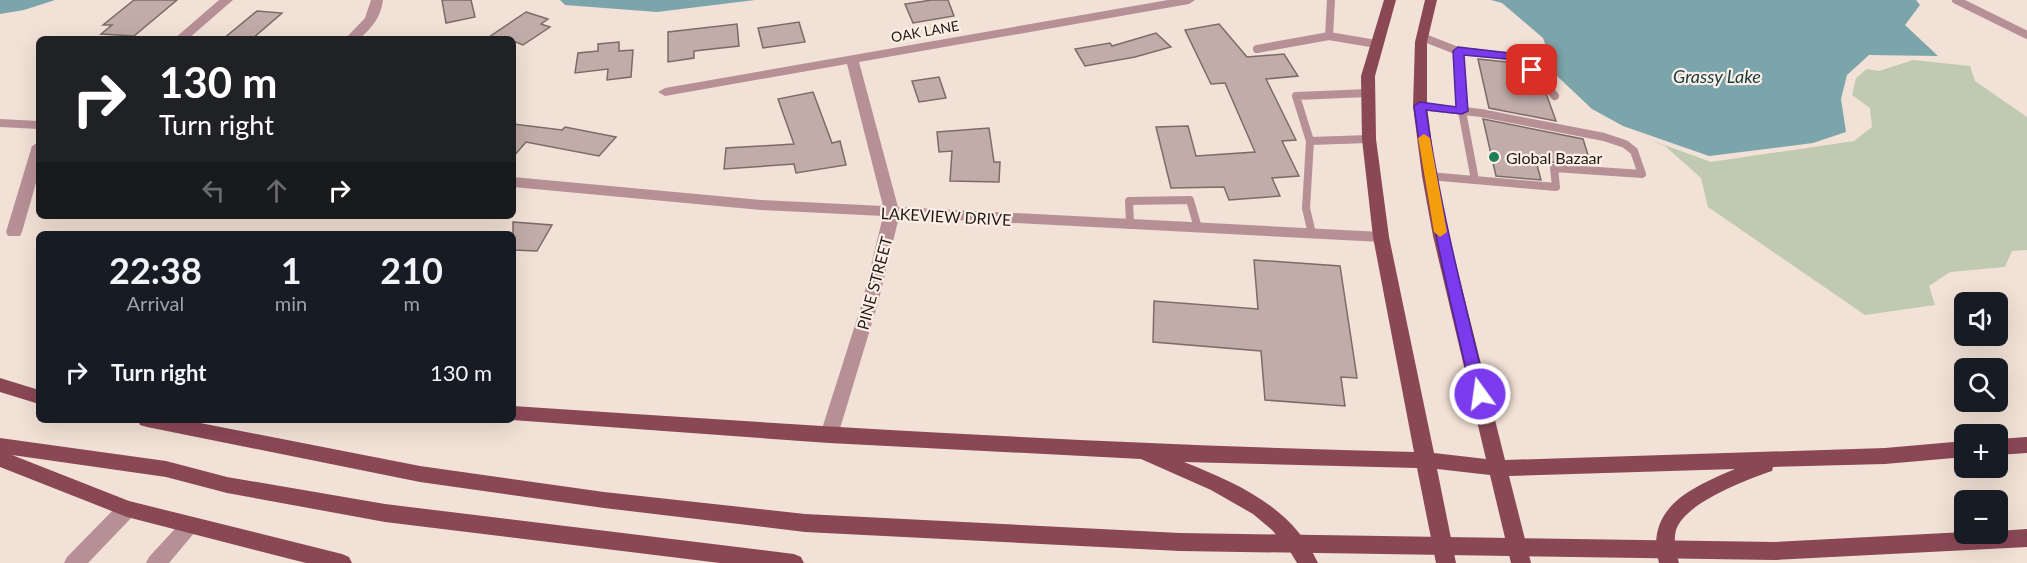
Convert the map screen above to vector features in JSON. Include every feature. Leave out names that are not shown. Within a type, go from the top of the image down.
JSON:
[{"type":"main road","points":[[1390,0],[1368,76],[1369,139],[1381,237],[1446,563]]},
{"type":"main road","points":[[1431,0],[1422,37],[1420,106],[1429,176],[1441,236],[1521,563]]},
{"type":"main road","points":[[0,385],[36,396]]},
{"type":"main road","points":[[516,413],[829,435],[1139,452],[1427,460],[1498,468],[1777,460],[1954,451]]},
{"type":"main road","points":[[162,423],[420,474],[604,500],[805,523],[1180,542],[1775,551],[2027,538]]},
{"type":"main road","points":[[2008,446],[2027,445]]},
{"type":"main road","points":[[0,446],[166,469],[227,485],[385,513],[794,563]]},
{"type":"main road","points":[[1139,452],[1238,494],[1268,513],[1287,530],[1308,563]]},
{"type":"main road","points":[[0,459],[127,509],[342,563]]},
{"type":"main road","points":[[1669,563],[1664,543],[1666,528],[1684,507],[1722,481],[1777,460]]},
{"type":"street","points":[[184,36],[227,0]]},
{"type":"street","points":[[354,36],[371,21],[377,8],[377,0]]},
{"type":"street","name":"OAK LANE","points":[[666,92],[1190,0]]},
{"type":"street","name":"PINE STREET","points":[[829,435],[870,303],[892,213],[852,59]]},
{"type":"street","points":[[0,123],[36,124]]},
{"type":"street","points":[[14,232],[36,156]]},
{"type":"street","name":"LAKEVIEW DRIVE","points":[[516,182],[761,206],[1381,237]]},
{"type":"street","points":[[74,563],[127,509]]},
{"type":"street","points":[[156,563],[190,526]]},
{"type":"lane","points":[[1329,36],[1331,0]]},
{"type":"lane","points":[[1956,0],[2027,35]]},
{"type":"lane","points":[[1257,49],[1329,36],[1376,45]]},
{"type":"lane","points":[[1422,37],[1458,51],[1521,57],[1556,96]]},
{"type":"lane","points":[[1458,51],[1462,111],[1475,180]]},
{"type":"lane","points":[[1312,234],[1306,208],[1310,141],[1296,96],[1368,93]]},
{"type":"lane","points":[[1420,106],[1554,125],[1604,136],[1625,144],[1634,151],[1642,174],[1554,168],[1556,187],[1429,176]]},
{"type":"lane","points":[[1310,141],[1369,139]]},
{"type":"lane","points":[[1130,225],[1128,201],[1190,200],[1198,228]]},
{"type":"green space","points":[[1913,60],[1970,66],[1975,81],[2027,117],[2027,250],[2012,251],[2005,267],[1950,272],[1929,286],[1935,305],[1865,315],[1708,207],[1701,178],[1665,146],[1645,138],[1711,162],[1854,141],[1872,127],[1870,108],[1852,95],[1856,78],[1867,69],[1879,71]]},
{"type":"water","points":[[0,0],[55,0],[24,10],[0,14]]},
{"type":"water","points":[[560,0],[755,0],[657,12],[565,5]]},
{"type":"water","name":"Grassy Lake","points":[[1491,0],[1916,0],[1920,5],[1905,25],[1938,56],[1869,55],[1847,75],[1841,99],[1846,132],[1813,143],[1709,156],[1623,126],[1592,109],[1557,76],[1543,38],[1502,3]]},
{"type":"building","points":[[134,0],[177,0],[134,36],[101,34],[112,25],[103,25]]},
{"type":"building","points":[[442,0],[471,0],[475,17],[446,23]]},
{"type":"building","points":[[948,0],[954,16],[913,23],[905,4]]},
{"type":"building","points":[[257,11],[282,13],[255,36],[227,36]]},
{"type":"building","points":[[526,12],[548,19],[541,24],[550,27],[523,45],[516,42],[516,36],[490,36]]},
{"type":"building","points":[[799,22],[805,42],[763,48],[758,28]]},
{"type":"building","points":[[737,24],[739,46],[694,51],[694,58],[668,62],[668,32]]},
{"type":"building","points":[[1219,24],[1247,57],[1284,54],[1298,76],[1266,79],[1296,140],[1282,141],[1299,176],[1272,178],[1280,196],[1229,200],[1224,187],[1171,188],[1156,127],[1188,126],[1196,156],[1255,152],[1225,83],[1211,84],[1185,30]]},
{"type":"building","points":[[1156,33],[1171,47],[1135,57],[1085,66],[1075,49],[1110,43],[1112,46]]},
{"type":"building","points":[[619,42],[619,51],[633,50],[631,77],[607,80],[608,69],[575,73],[578,53],[598,51],[598,44]]},
{"type":"building","points":[[1478,59],[1516,63],[1523,84],[1539,86],[1547,96],[1556,121],[1489,108]]},
{"type":"building","points":[[939,77],[946,98],[919,102],[912,81]]},
{"type":"building","points":[[813,92],[832,143],[840,141],[846,165],[796,173],[794,164],[724,169],[726,148],[794,144],[778,99]]},
{"type":"building","points":[[1483,119],[1583,139],[1591,165],[1536,161],[1541,180],[1496,176]]},
{"type":"building","points":[[516,124],[562,130],[565,127],[616,137],[599,156],[526,142],[516,154]]},
{"type":"building","points":[[989,128],[994,162],[1000,162],[999,182],[950,181],[952,151],[939,152],[937,132]]},
{"type":"building","points":[[513,222],[552,225],[537,251],[516,250],[516,231],[513,231]]},
{"type":"building","points":[[1254,260],[1340,266],[1357,378],[1341,377],[1345,406],[1265,400],[1261,351],[1153,342],[1154,301],[1258,309]]},
{"type":"slow traffic","points":[[1424,138],[1440,232]]},
{"type":"place","name":"Global Bazaar","points":[[1494,157]]},
{"type":"route","points":[[1480,394],[1441,236],[1429,176],[1420,106],[1462,111],[1458,51],[1521,57],[1532,70]]}]
